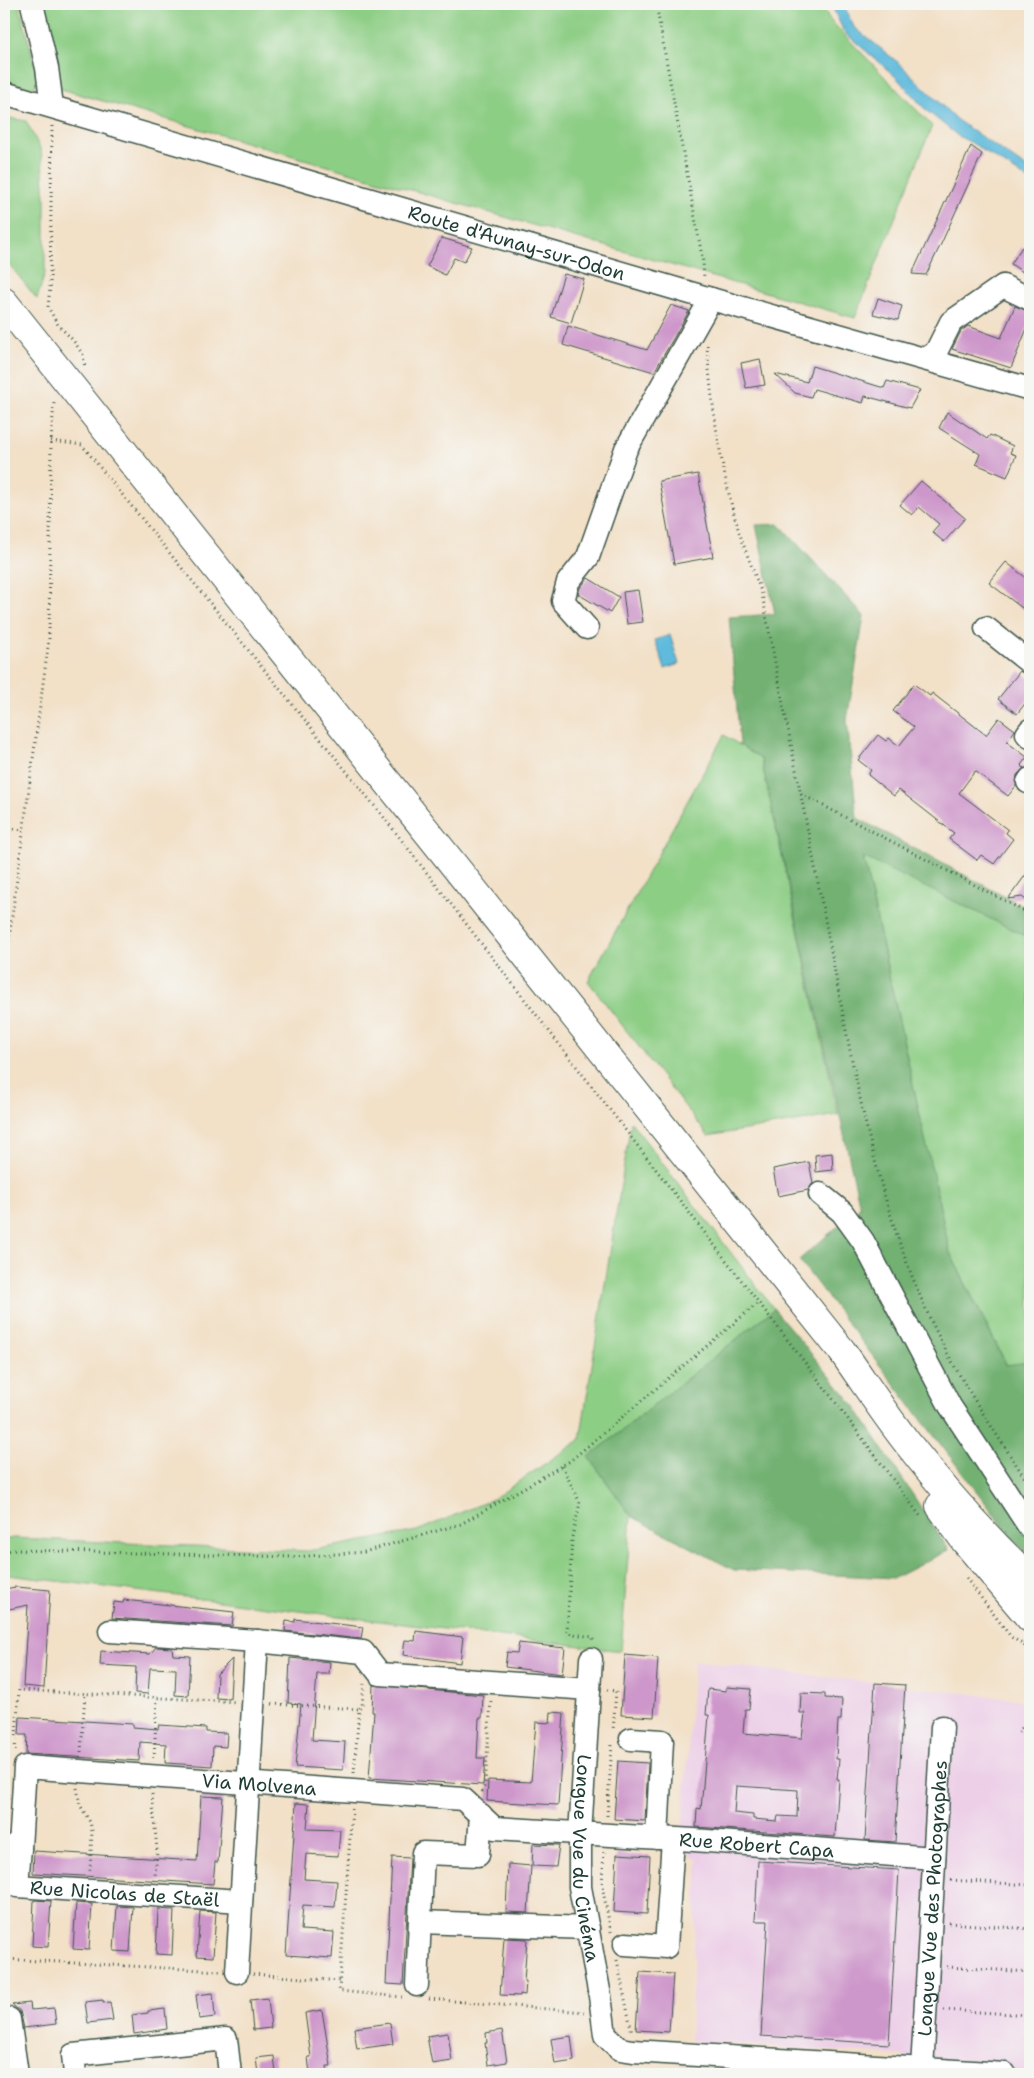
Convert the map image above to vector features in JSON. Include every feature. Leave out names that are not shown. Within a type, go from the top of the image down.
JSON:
[{"type":"main road","points":[[4,302],[842,1351],[908,1444],[959,1505],[1010,1560],[1030,1578]]},
{"type":"main road","points":[[908,1444],[925,1482],[946,1515],[1030,1618]]},
{"type":"street","points":[[32,4],[47,68],[52,106]]},
{"type":"street","name":"Route d'Aunay-sur-Odon","points":[[4,93],[707,290],[926,359],[1030,389]]},
{"type":"street","points":[[926,359],[936,352],[951,322],[1003,286],[1030,299]]},
{"type":"street","points":[[587,628],[563,601],[568,582],[588,557],[626,449],[707,290]]},
{"type":"street","points":[[986,628],[1030,663]]},
{"type":"street","points":[[1030,730],[1027,734],[1030,737]]},
{"type":"street","points":[[820,1194],[842,1212],[863,1241],[950,1406],[1030,1528]]},
{"type":"street","points":[[110,1632],[257,1641],[363,1652],[380,1674],[589,1689]]},
{"type":"street","points":[[237,1972],[257,1641]]},
{"type":"street","name":"Longue Vue du Cinéma","points":[[591,1659],[580,1834],[580,1887],[605,2035],[620,2049],[633,2051],[890,2071]]},
{"type":"street","name":"Longue Vue des Photographes","points":[[922,2069],[942,1726]]},
{"type":"street","points":[[625,1944],[666,1947],[662,1741],[631,1739]]},
{"type":"street","points":[[12,1847],[25,1767]]},
{"type":"street","name":"Via Molvena","points":[[25,1767],[463,1799],[494,1828],[580,1834]]},
{"type":"street","points":[[417,1994],[423,1853],[478,1855],[480,1815]]},
{"type":"street","name":"Rue Robert Capa","points":[[580,1834],[665,1838],[934,1858]]},
{"type":"street","name":"Rue Nicolas de Staël","points":[[12,1847],[17,1886],[241,1901]]},
{"type":"street","points":[[420,1922],[588,1928]]},
{"type":"street","points":[[9,2019],[17,2074]]},
{"type":"street","points":[[75,2074],[73,2055],[226,2039],[230,2074]]},
{"type":"street","points":[[890,2071],[922,2069],[1005,2074]]},
{"type":"path","points":[[656,4],[707,290]]},
{"type":"path","points":[[4,976],[49,639],[51,441],[54,403],[58,397],[66,401],[76,393],[85,369],[83,356],[73,340],[58,325],[48,307],[50,287],[52,106]]},
{"type":"path","points":[[709,383],[735,520],[762,594],[866,1124],[881,1182],[904,1254],[937,1333],[974,1398],[1030,1486]]},
{"type":"path","points":[[51,441],[82,446],[386,820],[827,1391],[921,1518]]},
{"type":"path","points":[[801,794],[1030,914]]},
{"type":"path","points":[[4,828],[24,830]]},
{"type":"path","points":[[4,1552],[16,1550],[294,1557],[364,1552],[461,1524],[570,1461],[758,1303]]},
{"type":"path","points":[[562,1466],[580,1503],[572,1537],[567,1633],[593,1637],[591,1659]]},
{"type":"path","points":[[962,1573],[1011,1637],[1024,1645],[1030,1657]]},
{"type":"path","points":[[1024,1645],[1030,1642]]},
{"type":"path","points":[[363,1652],[362,1706],[359,1709],[339,1991],[417,1994],[602,2014]]},
{"type":"path","points":[[485,1784],[492,1682]]},
{"type":"path","points":[[25,1767],[15,1758],[18,1690],[359,1709]]},
{"type":"path","points":[[85,1694],[79,1771],[76,1782],[80,1805],[90,1822],[92,1831],[89,1891]]},
{"type":"path","points":[[154,1895],[157,1850],[152,1787],[157,1698]]},
{"type":"path","points":[[1019,1733],[1023,1726],[1030,1721]]},
{"type":"path","points":[[943,1880],[1030,1885]]},
{"type":"path","points":[[941,1923],[1030,1929]]},
{"type":"path","points":[[4,1959],[237,1972],[340,1981]]},
{"type":"path","points":[[939,1966],[1030,1972]]},
{"type":"path","points":[[936,2009],[1030,2015]]},
{"type":"path","points":[[592,2074],[614,2071],[615,2074]]},
{"type":"shaded area","points":[[694,1661],[1030,1701],[1030,2074],[904,2074],[904,2056],[690,2041],[698,1860],[681,1851]]},
{"type":"green space","points":[[4,4],[19,4],[39,81],[32,89],[4,80]]},
{"type":"green space","points":[[41,4],[821,4],[830,20],[932,126],[855,318],[61,89]]},
{"type":"green space","points":[[4,117],[26,121],[41,150],[45,197],[45,273],[37,299],[4,258]]},
{"type":"green space","points":[[779,524],[864,616],[847,720],[857,818],[1030,910],[1030,938],[863,857],[950,1253],[1006,1365],[1030,1362],[1030,1558],[1014,1540],[799,1260],[860,1207],[761,759],[740,745],[729,617],[775,614],[756,525]]},
{"type":"green space","points":[[724,735],[761,759],[838,1115],[708,1136],[588,981]]},
{"type":"green space","points":[[863,856],[1030,938],[1030,1362],[1007,1365],[950,1253]]},
{"type":"green space","points":[[631,1122],[774,1309],[589,1457],[631,1516],[621,1651],[4,1576],[4,1540],[13,1538],[308,1551],[417,1531],[493,1499],[580,1440]]},
{"type":"green space","points":[[774,1309],[854,1405],[949,1550],[894,1578],[734,1570],[631,1516],[589,1457]]},
{"type":"water","points":[[831,4],[843,4],[854,27],[900,64],[957,120],[1030,170],[1030,181],[958,136],[926,110],[896,77],[844,32]]},
{"type":"water","points":[[670,635],[679,664],[665,669],[655,640]]},
{"type":"building","points":[[971,146],[982,154],[941,244],[926,275],[912,274]]},
{"type":"building","points":[[442,238],[472,247],[464,262],[454,258],[445,275],[427,266]]},
{"type":"building","points":[[1022,247],[1030,252],[1030,277],[1011,264]]},
{"type":"building","points":[[564,274],[584,279],[571,323],[551,317]]},
{"type":"building","points":[[878,298],[902,306],[898,320],[873,314]]},
{"type":"building","points":[[671,305],[689,311],[654,372],[563,345],[568,326],[647,350]]},
{"type":"building","points":[[1015,306],[1030,312],[1030,321],[1011,368],[952,349],[961,331],[968,326],[1001,338]]},
{"type":"building","points":[[760,359],[765,385],[746,388],[741,363]]},
{"type":"building","points":[[812,366],[884,388],[887,381],[920,390],[910,408],[865,396],[863,403],[814,389],[811,397],[795,393],[775,374],[807,382]]},
{"type":"building","points":[[947,412],[987,439],[990,435],[1013,446],[1010,453],[1016,455],[1007,477],[976,464],[980,454],[939,428]]},
{"type":"building","points":[[698,474],[713,557],[674,564],[659,481]]},
{"type":"building","points":[[921,481],[965,518],[944,542],[932,532],[939,524],[919,507],[912,515],[900,505]]},
{"type":"building","points":[[1006,562],[1030,581],[1030,614],[989,583]]},
{"type":"building","points":[[588,578],[619,597],[610,613],[578,594]]},
{"type":"building","points":[[638,590],[643,622],[627,624],[623,592]]},
{"type":"building","points":[[1020,671],[1030,679],[1030,697],[1017,714],[998,699]]},
{"type":"building","points":[[914,684],[930,696],[932,693],[986,735],[999,718],[1015,730],[1007,742],[1027,757],[1021,765],[1024,768],[1017,775],[1016,786],[1008,796],[975,771],[959,793],[1008,830],[1006,833],[1013,839],[994,864],[981,855],[977,860],[949,839],[954,833],[899,790],[894,796],[868,775],[871,770],[858,760],[878,735],[886,741],[889,738],[899,746],[914,727],[893,711]]},
{"type":"building","points":[[1030,869],[1030,903],[1022,897],[1008,899]]},
{"type":"building","points":[[832,1153],[833,1170],[816,1172],[815,1155]]},
{"type":"building","points":[[809,1162],[813,1183],[808,1190],[778,1196],[773,1169]]},
{"type":"building","points":[[16,1587],[50,1590],[44,1688],[23,1686],[28,1605],[9,1609],[8,1607],[4,1608],[4,1589]]},
{"type":"building","points":[[124,1600],[234,1612],[232,1626],[112,1618],[114,1602],[123,1603]]},
{"type":"building","points":[[295,1619],[363,1627],[361,1639],[285,1631],[286,1621],[295,1622]]},
{"type":"building","points":[[416,1631],[463,1637],[460,1663],[403,1655],[405,1640],[415,1641]]},
{"type":"building","points":[[519,1643],[565,1648],[562,1674],[505,1667],[507,1652],[517,1653]]},
{"type":"building","points":[[156,1647],[172,1648],[173,1655],[190,1656],[188,1696],[175,1695],[176,1669],[150,1668],[148,1694],[135,1693],[136,1667],[100,1665],[101,1651],[150,1654]]},
{"type":"building","points":[[625,1655],[658,1658],[654,1717],[621,1715]]},
{"type":"building","points":[[290,1658],[330,1662],[329,1674],[317,1674],[312,1740],[345,1742],[343,1770],[295,1767],[301,1704],[288,1703]]},
{"type":"building","points":[[232,1659],[230,1699],[216,1698],[217,1674]]},
{"type":"building","points":[[875,1683],[905,1685],[895,1842],[865,1840]]},
{"type":"building","points":[[373,1685],[483,1695],[482,1718],[479,1718],[477,1758],[485,1758],[483,1785],[369,1778],[374,1712],[372,1712]]},
{"type":"building","points":[[726,1687],[751,1689],[749,1709],[745,1709],[743,1733],[802,1738],[805,1713],[800,1713],[801,1693],[825,1694],[825,1698],[842,1699],[841,1720],[838,1720],[836,1759],[839,1759],[837,1779],[839,1779],[835,1837],[696,1827],[697,1808],[701,1809],[709,1715],[706,1715],[708,1689],[726,1691]],"holes":[[[736,1786],[798,1790],[797,1817],[778,1816],[777,1821],[753,1819],[753,1815],[734,1813]]]},
{"type":"building","points":[[551,1712],[564,1713],[558,1805],[487,1801],[488,1780],[531,1782],[536,1722],[550,1723]]},
{"type":"building","points":[[20,1717],[133,1724],[133,1727],[158,1729],[159,1725],[206,1728],[206,1732],[227,1733],[226,1747],[213,1746],[212,1766],[165,1763],[166,1744],[140,1742],[139,1761],[26,1754],[27,1735],[19,1735]]},
{"type":"building","points":[[618,1761],[648,1763],[645,1821],[614,1819]]},
{"type":"building","points":[[201,1796],[223,1797],[218,1862],[215,1862],[213,1884],[33,1873],[34,1851],[197,1861]]},
{"type":"building","points":[[296,1803],[309,1804],[307,1829],[340,1830],[338,1856],[306,1854],[304,1879],[337,1881],[335,1907],[303,1905],[301,1930],[334,1932],[332,1958],[286,1955]]},
{"type":"building","points":[[533,1844],[559,1845],[556,1867],[532,1866]]},
{"type":"building","points":[[617,1854],[650,1856],[647,1914],[614,1912]]},
{"type":"building","points":[[392,1857],[410,1858],[403,1985],[386,1984]]},
{"type":"building","points":[[758,1861],[899,1870],[889,2044],[761,2036],[768,1921],[755,1921]]},
{"type":"building","points":[[508,1864],[531,1866],[528,1913],[506,1912]]},
{"type":"building","points":[[34,1900],[51,1901],[48,1947],[32,1946]]},
{"type":"building","points":[[76,1903],[92,1904],[89,1950],[73,1949]]},
{"type":"building","points":[[117,1906],[133,1907],[130,1952],[114,1951]]},
{"type":"building","points":[[158,1909],[174,1910],[172,1955],[156,1954]]},
{"type":"building","points":[[200,1911],[216,1912],[213,1957],[197,1956]]},
{"type":"building","points":[[504,1938],[527,1939],[525,1995],[500,1995]]},
{"type":"building","points":[[640,1972],[673,1974],[669,2032],[636,2030]]},
{"type":"building","points":[[213,1993],[215,2017],[199,2019],[196,1995]]},
{"type":"building","points":[[268,1998],[271,2028],[253,2030],[250,2000]]},
{"type":"building","points":[[103,2000],[103,2003],[110,2002],[113,2020],[88,2023],[85,2002]]},
{"type":"building","points":[[30,2003],[31,2010],[54,2008],[56,2024],[24,2028],[20,2011],[12,2005]]},
{"type":"building","points":[[165,2009],[167,2029],[134,2034],[132,2015]]},
{"type":"building","points":[[322,2010],[331,2066],[327,2066],[328,2074],[310,2074],[308,2057],[311,2057],[305,2013]]},
{"type":"building","points":[[390,2023],[393,2044],[357,2049],[354,2028]]},
{"type":"building","points":[[502,2030],[507,2062],[488,2065],[485,2043],[487,2043],[486,2033]]},
{"type":"building","points":[[448,2033],[452,2061],[432,2064],[427,2036]]},
{"type":"building","points":[[571,2036],[574,2061],[555,2064],[551,2039]]},
{"type":"building","points":[[274,2056],[276,2074],[258,2074],[256,2058]]}]
